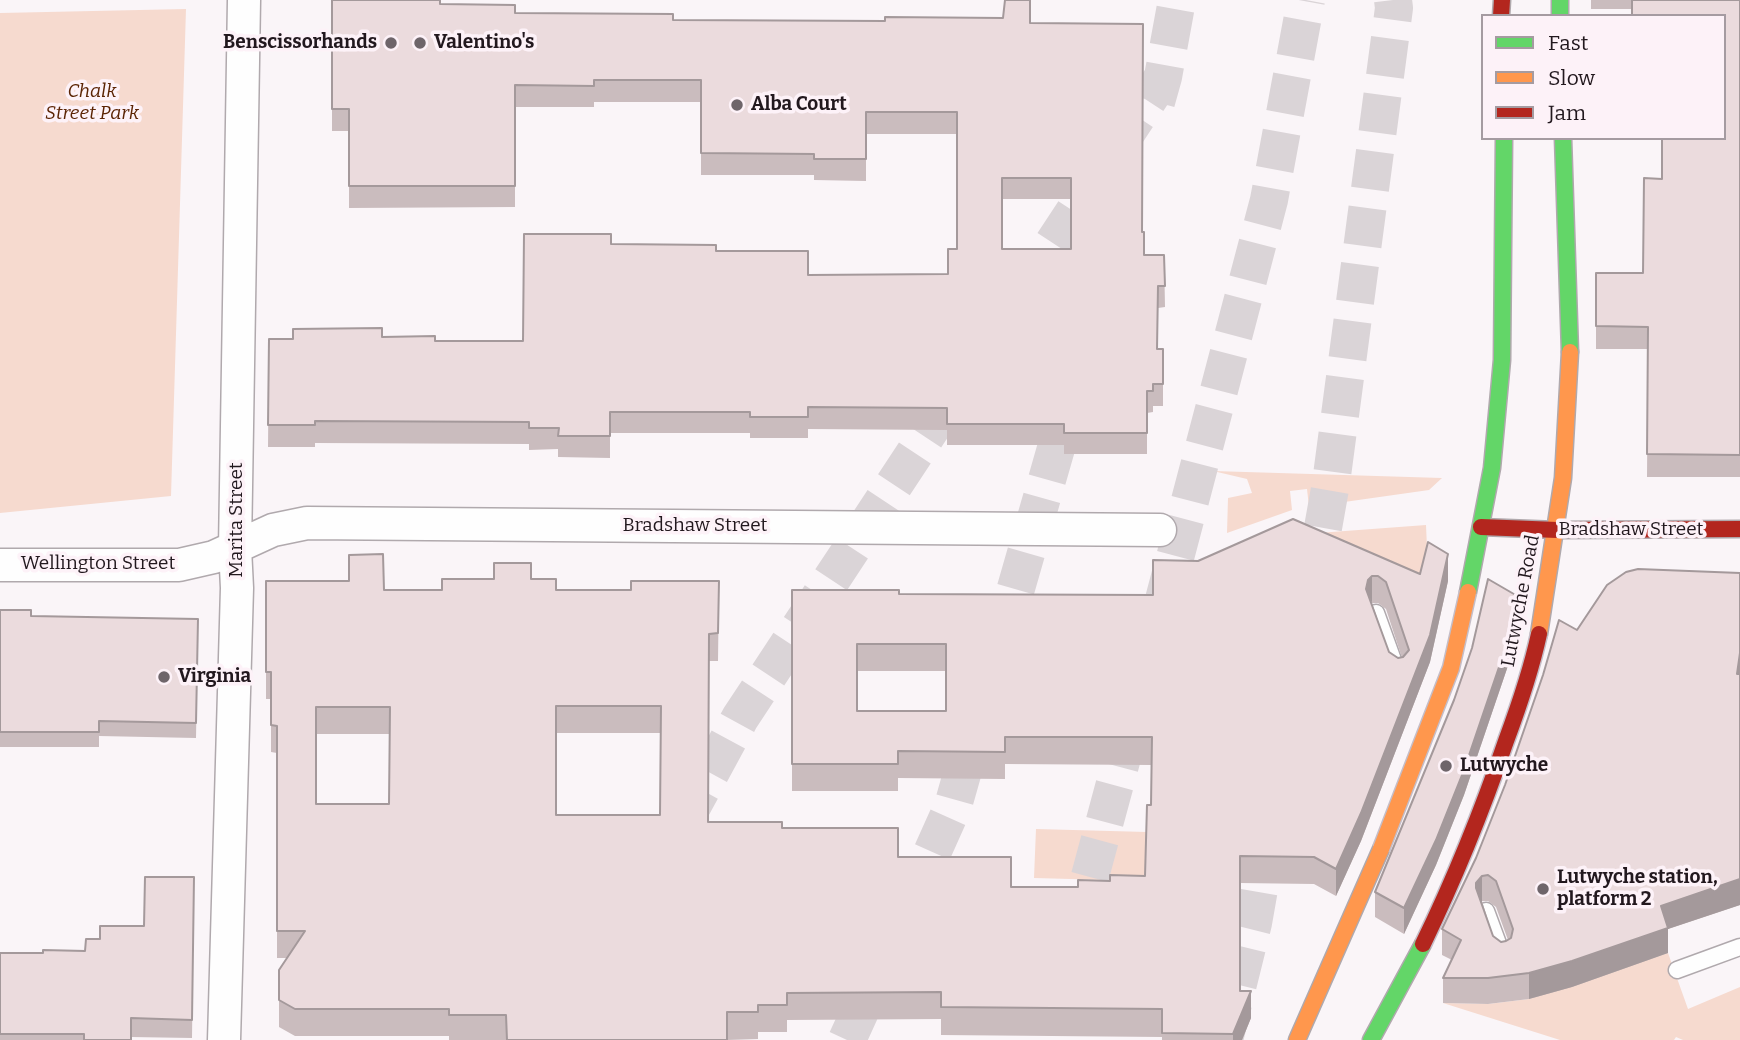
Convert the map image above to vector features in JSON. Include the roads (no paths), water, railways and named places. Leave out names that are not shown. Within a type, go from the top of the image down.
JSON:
[{"type":"main road","points":[[1297,1040],[1398,810],[1451,668],[1492,468],[1502,360],[1504,140]]},
{"type":"main road","name":"Lutwyche Road","points":[[1371,1040],[1441,908],[1491,792],[1539,634],[1557,530],[1569,385],[1570,329],[1563,140]]},
{"type":"main road","name":"Bradshaw Street","points":[[1480,527],[1557,530],[1740,529]]},
{"type":"street","name":"Marita Street","points":[[224,1040],[237,588],[235,548],[244,0]]},
{"type":"street","name":"Bradshaw Street","points":[[235,548],[273,530],[307,523],[1160,530]]},
{"type":"street","name":"Wellington Street","points":[[0,565],[179,565],[214,557],[235,548]]},
{"type":"lane","points":[[1376,613],[1399,676]]},
{"type":"lane","points":[[1486,911],[1503,957]]},
{"type":"lane","points":[[1677,970],[1740,947]]},
{"type":"tunnel","points":[[1156,102],[1177,0]]},
{"type":"tunnel","points":[[1161,611],[1269,200],[1306,0]]},
{"type":"tunnel","points":[[1313,584],[1331,483],[1393,0]]},
{"type":"tunnel","points":[[1022,291],[1163,77]]},
{"type":"tunnel","points":[[683,823],[740,718],[959,386]]},
{"type":"tunnel","points":[[1000,644],[1071,396]]},
{"type":"tunnel","points":[[1075,932],[1134,713]]},
{"type":"tunnel","points":[[909,904],[953,806],[975,728]]},
{"type":"tunnel","points":[[1224,1040],[1253,923],[1269,832]]},
{"type":"tunnel","points":[[847,1040],[878,972]]},
{"type":"place","name":"Benscissorhands","points":[[391,43]]},
{"type":"place","name":"Valentino's","points":[[420,43]]},
{"type":"place","name":"Alba Court","points":[[737,105]]},
{"type":"place","name":"Virginia","points":[[164,677]]},
{"type":"place","name":"Lutwyche","points":[[1446,766]]},
{"type":"place","name":"Lutwyche station, platform 2","points":[[1543,889]]},
{"type":"park label","name":"Chalk Street Park","points":[[92,103]]}]
